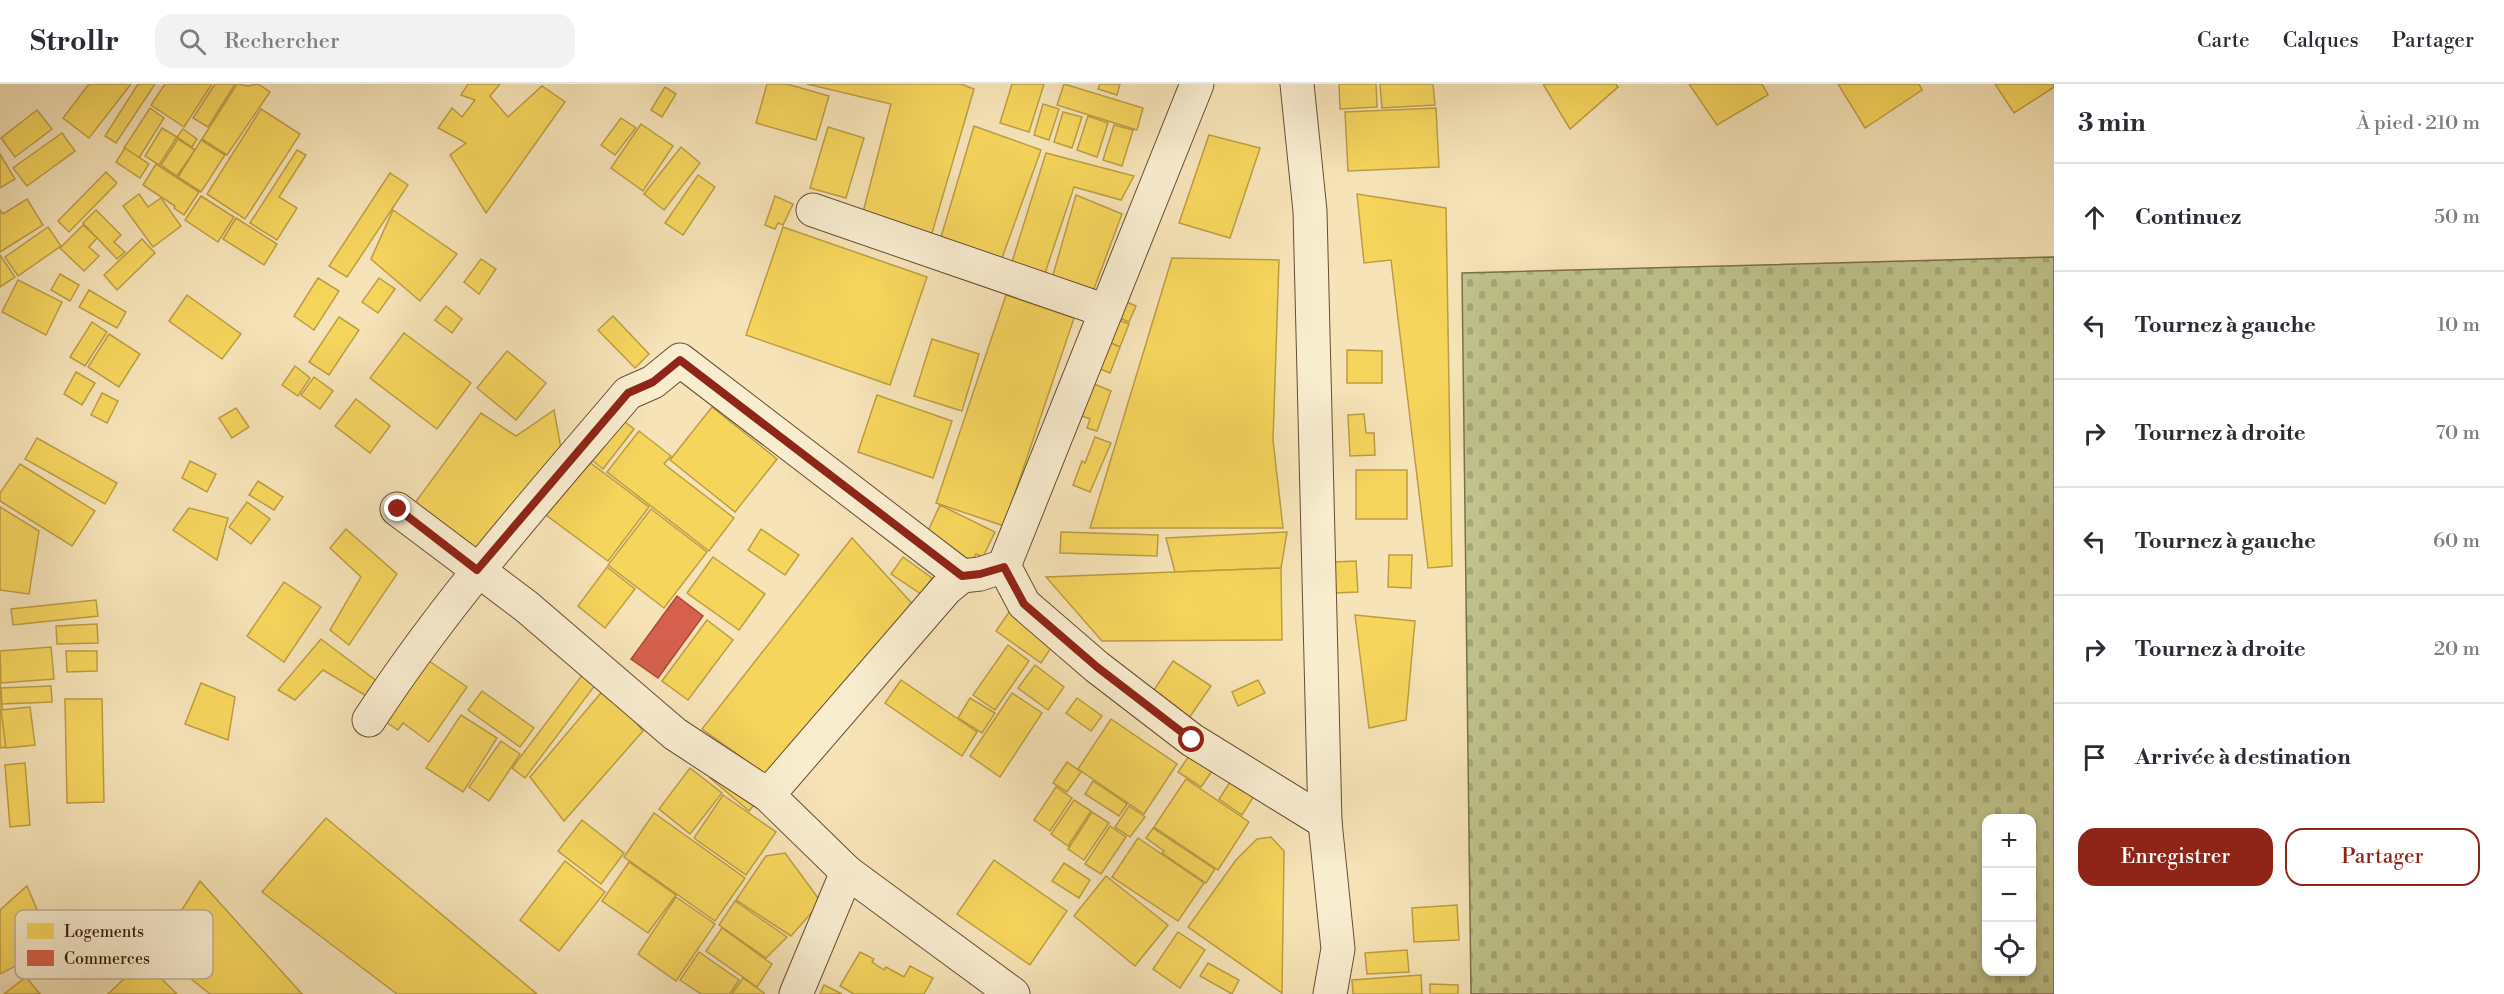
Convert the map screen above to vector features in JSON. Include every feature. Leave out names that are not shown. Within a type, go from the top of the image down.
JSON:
[{"type":"street","points":[[1004,567],[1197,84]]},
{"type":"street","points":[[1297,84],[1310,211],[1325,822],[1338,949],[1330,994]]},
{"type":"street","points":[[813,210],[1106,311]]},
{"type":"street","points":[[369,720],[402,670],[477,570],[628,393],[653,382],[680,360],[962,576]]},
{"type":"street","points":[[398,509],[527,607],[675,734],[768,795],[847,872],[1012,994]]},
{"type":"street","points":[[1004,567],[1024,604],[1097,667],[1192,740],[1325,822]]},
{"type":"street","points":[[768,795],[946,589],[962,576],[980,574],[1004,567]]},
{"type":"street","points":[[796,994],[847,872]]},
{"type":"green space","points":[[2054,257],[2054,994],[1471,994],[1462,273]]},
{"type":"building: Logements","points":[[89,84],[131,84],[89,138],[63,118]]},
{"type":"building: Logements","points":[[138,84],[155,84],[116,143],[105,136]]},
{"type":"building: Logements","points":[[165,84],[212,84],[184,127],[151,105]]},
{"type":"building: Logements","points":[[215,84],[235,84],[208,127],[193,118]]},
{"type":"building: Logements","points":[[237,84],[248,86],[258,84],[270,92],[227,155],[202,139]]},
{"type":"building: Logements","points":[[468,84],[500,84],[490,96],[508,117],[542,86],[565,102],[486,213],[450,155],[466,143],[438,128],[452,108],[462,117],[475,100],[461,95]]},
{"type":"building: Logements","points":[[767,84],[787,84],[829,96],[816,140],[756,123]]},
{"type":"building: Logements","points":[[807,84],[961,84],[974,89],[932,233],[861,220],[891,104]]},
{"type":"building: Logements","points":[[1012,84],[1044,84],[1029,132],[1000,123]]},
{"type":"building: Logements","points":[[1064,84],[1143,108],[1137,130],[1057,105]]},
{"type":"building: Logements","points":[[1100,84],[1120,84],[1117,95],[1098,89]]},
{"type":"building: Logements","points":[[1339,84],[1376,84],[1377,107],[1340,109]]},
{"type":"building: Logements","points":[[1380,84],[1433,84],[1435,105],[1382,108]]},
{"type":"building: Logements","points":[[1543,84],[1616,84],[1618,87],[1570,129]]},
{"type":"building: Logements","points":[[1689,84],[1762,84],[1768,95],[1717,125]]},
{"type":"building: Logements","points":[[1838,84],[1919,84],[1922,90],[1865,128]]},
{"type":"building: Logements","points":[[1995,84],[2054,84],[2054,87],[2014,113]]},
{"type":"building: Logements","points":[[665,87],[676,94],[662,117],[651,110]]},
{"type":"building: Logements","points":[[1043,104],[1059,109],[1049,140],[1034,135]]},
{"type":"building: Logements","points":[[150,108],[164,118],[139,158],[124,148]]},
{"type":"building: Logements","points":[[1436,108],[1439,167],[1348,171],[1345,112]]},
{"type":"building: Logements","points":[[261,109],[300,134],[245,219],[207,194]]},
{"type":"building: Logements","points":[[37,110],[52,129],[15,157],[1,138]]},
{"type":"building: Logements","points":[[1063,112],[1082,117],[1072,148],[1054,142]]},
{"type":"building: Logements","points":[[1088,116],[1108,123],[1097,157],[1077,150]]},
{"type":"building: Logements","points":[[621,118],[636,128],[615,155],[601,145]]},
{"type":"building: Logements","points":[[641,124],[673,146],[643,191],[611,168]]},
{"type":"building: Logements","points":[[1114,125],[1133,130],[1122,166],[1103,160]]},
{"type":"building: Logements","points":[[974,126],[1041,150],[1002,258],[939,244]]},
{"type":"building: Logements","points":[[828,127],[864,138],[846,198],[810,188]]},
{"type":"building: Logements","points":[[162,128],[177,137],[159,165],[145,156]]},
{"type":"building: Logements","points":[[183,129],[197,139],[192,147],[177,137]]},
{"type":"building: Logements","points":[[62,133],[75,151],[27,186],[13,168]]},
{"type":"building: Logements","points":[[1209,135],[1260,148],[1230,238],[1179,223]]},
{"type":"building: Logements","points":[[178,139],[195,150],[177,176],[161,165]]},
{"type":"building: Logements","points":[[201,140],[225,155],[201,192],[178,177]]},
{"type":"building: Logements","points":[[681,147],[700,163],[664,210],[644,194]]},
{"type":"building: Logements","points":[[125,148],[149,164],[140,178],[116,162]]},
{"type":"building: Logements","points":[[297,150],[306,155],[279,197],[297,208],[277,240],[250,223]]},
{"type":"building: Logements","points":[[1046,153],[1134,176],[1121,200],[1074,187],[1045,273],[1011,265]]},
{"type":"building: Logements","points":[[0,154],[15,179],[0,188]]},
{"type":"building: Logements","points":[[156,164],[199,192],[184,215],[174,208],[175,206],[143,185]]},
{"type":"building: Logements","points":[[106,172],[117,183],[69,232],[58,221]]},
{"type":"building: Logements","points":[[390,173],[408,185],[347,277],[329,266]]},
{"type":"building: Logements","points":[[698,175],[715,187],[683,235],[665,223]]},
{"type":"building: Logements","points":[[139,194],[148,207],[161,198],[181,226],[153,247],[123,206]]},
{"type":"building: Logements","points":[[1357,194],[1446,208],[1452,566],[1428,568],[1391,260],[1364,263]]},
{"type":"building: Logements","points":[[1076,195],[1122,214],[1092,294],[1053,275]]},
{"type":"building: Logements","points":[[201,196],[234,217],[218,242],[185,220]]},
{"type":"building: Logements","points":[[775,196],[793,204],[783,225],[778,223],[775,229],[765,225]]},
{"type":"building: Logements","points":[[27,199],[43,225],[0,252],[0,210],[3,214]]},
{"type":"building: Logements","points":[[96,210],[121,235],[114,242],[125,252],[117,259],[83,223]]},
{"type":"building: Logements","points":[[393,210],[457,254],[420,301],[371,259]]},
{"type":"building: Logements","points":[[236,218],[277,244],[264,265],[223,239]]},
{"type":"building: Logements","points":[[83,225],[97,238],[89,247],[99,256],[84,271],[60,248]]},
{"type":"building: Logements","points":[[48,227],[61,246],[18,276],[5,257]]},
{"type":"building: Logements","points":[[783,227],[927,277],[890,385],[746,335]]},
{"type":"building: Logements","points":[[142,239],[155,253],[117,290],[104,275]]},
{"type":"building: Logements","points":[[0,255],[15,277],[0,287]]},
{"type":"building: Logements","points":[[1172,258],[1279,260],[1273,440],[1283,528],[1090,528]]},
{"type":"building: Logements","points":[[481,259],[496,269],[479,294],[464,282]]},
{"type":"building: Logements","points":[[60,274],[79,285],[70,301],[51,290]]},
{"type":"building: Logements","points":[[318,278],[339,291],[314,330],[294,316]]},
{"type":"building: Logements","points":[[379,278],[395,289],[378,313],[362,302]]},
{"type":"building: Logements","points":[[18,280],[62,302],[46,335],[2,312]]},
{"type":"building: Logements","points":[[89,290],[126,312],[117,328],[79,307]]},
{"type":"building: Logements","points":[[187,295],[241,334],[222,359],[169,321]]},
{"type":"building: Logements","points":[[1006,295],[1074,318],[1004,526],[936,503]]},
{"type":"building: Logements","points":[[1117,298],[1136,306],[1129,322],[1111,314]]},
{"type":"building: Logements","points":[[446,306],[462,319],[452,333],[435,320]]},
{"type":"building: Logements","points":[[613,316],[649,354],[635,368],[598,330]]},
{"type":"building: Logements","points":[[1108,316],[1129,324],[1120,347],[1099,338]]},
{"type":"building: Logements","points":[[339,317],[359,330],[329,375],[309,362]]},
{"type":"building: Logements","points":[[92,322],[107,332],[85,366],[70,357]]},
{"type":"building: Logements","points":[[404,333],[471,383],[437,429],[370,378]]},
{"type":"building: Logements","points":[[109,334],[140,354],[119,387],[88,367]]},
{"type":"building: Logements","points":[[932,339],[979,354],[962,411],[914,396]]},
{"type":"building: Logements","points":[[1101,339],[1120,347],[1110,373],[1091,365]]},
{"type":"building: Logements","points":[[1347,350],[1382,351],[1382,383],[1347,383]]},
{"type":"building: Logements","points":[[507,351],[546,383],[516,420],[477,388]]},
{"type":"building: Logements","points":[[295,366],[310,378],[298,396],[282,385]]},
{"type":"building: Logements","points":[[76,372],[95,383],[82,405],[64,394]]},
{"type":"building: Logements","points":[[314,377],[333,391],[320,409],[301,395]]},
{"type":"building: Logements","points":[[1087,381],[1111,391],[1097,431],[1087,428],[1090,419],[1082,416],[1084,410],[1077,408]]},
{"type":"building: Logements","points":[[102,393],[118,401],[107,423],[91,415]]},
{"type":"building: Logements","points":[[877,395],[952,421],[933,478],[858,452]]},
{"type":"building: Logements","points":[[356,399],[390,426],[370,453],[335,426]]},
{"type":"building: Logements","points":[[712,407],[777,459],[735,512],[670,460]]},
{"type":"building: Logements","points":[[236,408],[249,427],[232,438],[219,418]]},
{"type":"building: Logements","points":[[554,410],[562,454],[475,552],[412,507],[481,413],[516,436]]},
{"type":"building: Logements","points":[[614,413],[634,429],[603,469],[583,453]]},
{"type":"building: Logements","points":[[1364,414],[1366,433],[1374,433],[1375,455],[1350,456],[1348,415]]},
{"type":"building: Logements","points":[[639,431],[671,456],[664,464],[734,518],[709,551],[607,472]]},
{"type":"building: Logements","points":[[1095,437],[1111,443],[1090,492],[1073,485],[1082,461],[1085,463]]},
{"type":"building: Logements","points":[[37,438],[117,483],[105,504],[25,459]]},
{"type":"building: Logements","points":[[584,458],[649,507],[608,561],[542,512]]},
{"type":"building: Logements","points":[[190,461],[216,474],[207,492],[182,478]]},
{"type":"building: Logements","points":[[20,464],[95,511],[72,546],[0,501],[0,493]]},
{"type":"building: Logements","points":[[1356,470],[1407,470],[1407,519],[1356,519]]},
{"type":"building: Logements","points":[[258,481],[283,497],[274,510],[249,495]]},
{"type":"building: Logements","points":[[247,502],[270,519],[251,544],[229,527]]},
{"type":"building: Logements","points":[[940,505],[995,532],[983,557],[976,554],[971,564],[923,542]]},
{"type":"building: Logements","points":[[0,507],[39,531],[29,594],[0,590]]},
{"type":"building: Logements","points":[[189,508],[228,518],[217,560],[173,530]]},
{"type":"building: Logements","points":[[651,509],[707,552],[664,608],[608,565]]},
{"type":"building: Logements","points":[[346,529],[397,574],[349,645],[330,630],[361,577],[330,548]]},
{"type":"building: Logements","points":[[761,529],[799,555],[785,575],[748,550]]},
{"type":"building: Logements","points":[[1061,532],[1158,535],[1157,556],[1060,553]]},
{"type":"building: Logements","points":[[1287,532],[1281,568],[1175,572],[1166,538]]},
{"type":"building: Logements","points":[[852,538],[918,610],[769,777],[702,729]]},
{"type":"building: Logements","points":[[1389,555],[1412,555],[1411,588],[1388,587]]},
{"type":"building: Logements","points":[[713,557],[765,594],[739,630],[687,593]]},
{"type":"building: Logements","points":[[903,557],[932,578],[921,594],[891,574]]},
{"type":"building: Logements","points":[[1356,561],[1358,592],[1334,593],[1333,562]]},
{"type":"building: Logements","points":[[607,567],[635,589],[605,628],[578,606]]},
{"type":"building: Logements","points":[[1281,568],[1282,640],[1102,641],[1046,577]]},
{"type":"building: Logements","points":[[284,582],[321,607],[284,662],[247,636]]},
{"type":"building: Logements","points":[[96,600],[98,616],[13,625],[11,609]]},
{"type":"building: Logements","points":[[1014,605],[1059,636],[1041,663],[996,631]]},
{"type":"building: Logements","points":[[1355,615],[1415,621],[1406,720],[1369,728]]},
{"type":"building: Logements","points":[[707,620],[733,640],[688,700],[662,681]]},
{"type":"building: Logements","points":[[97,624],[98,643],[57,644],[56,626]]},
{"type":"building: Logements","points":[[321,639],[378,682],[368,697],[323,670],[295,700],[278,690]]},
{"type":"building: Logements","points":[[1008,645],[1029,661],[995,710],[973,695]]},
{"type":"building: Logements","points":[[51,647],[54,679],[1,683],[0,651]]},
{"type":"building: Logements","points":[[66,651],[97,651],[97,671],[67,672]]},
{"type":"building: Logements","points":[[423,657],[467,687],[429,742],[403,723],[398,730],[380,718]]},
{"type":"building: Logements","points":[[1173,661],[1211,686],[1187,721],[1150,696]]},
{"type":"building: Logements","points":[[1035,665],[1064,687],[1048,710],[1018,688]]},
{"type":"building: Logements","points":[[583,674],[596,684],[525,778],[512,768]]},
{"type":"building: Logements","points":[[901,680],[977,732],[962,756],[885,703]]},
{"type":"building: Logements","points":[[1258,680],[1265,693],[1238,706],[1232,692]]},
{"type":"building: Logements","points":[[0,682],[6,747],[0,748]]},
{"type":"building: Logements","points":[[201,683],[235,697],[228,740],[185,724]]},
{"type":"building: Logements","points":[[51,686],[52,702],[2,704],[1,688]]},
{"type":"building: Logements","points":[[606,687],[643,731],[564,821],[530,777]]},
{"type":"building: Logements","points":[[482,691],[534,728],[520,747],[468,710]]},
{"type":"building: Logements","points":[[1012,693],[1042,713],[1000,777],[970,756]]},
{"type":"building: Logements","points":[[970,698],[995,713],[982,733],[958,718]]},
{"type":"building: Logements","points":[[1077,698],[1102,716],[1091,731],[1066,713]]},
{"type":"building: Logements","points":[[65,699],[102,699],[104,802],[67,803]]},
{"type":"building: Logements","points":[[30,707],[35,745],[6,748],[1,710]]},
{"type":"building: Logements","points":[[461,715],[497,738],[463,792],[426,768]]},
{"type":"building: Logements","points":[[1111,719],[1177,764],[1144,814],[1078,769]]},
{"type":"building: Logements","points":[[501,741],[520,754],[489,801],[469,787]]},
{"type":"building: Logements","points":[[1194,749],[1217,764],[1201,787],[1178,772]]},
{"type":"building: Logements","points":[[1067,762],[1081,772],[1067,792],[1053,783]]},
{"type":"building: Logements","points":[[25,763],[30,825],[10,827],[5,765]]},
{"type":"building: Logements","points":[[720,766],[759,799],[749,811],[710,778]]},
{"type":"building: Logements","points":[[690,768],[722,793],[690,834],[659,809]]},
{"type":"building: Logements","points":[[1234,776],[1257,791],[1242,815],[1219,799]]},
{"type":"building: Logements","points":[[1186,779],[1249,822],[1218,870],[1154,827]]},
{"type":"building: Logements","points":[[1093,781],[1127,804],[1119,816],[1085,794]]},
{"type":"building: Logements","points":[[1056,787],[1072,798],[1050,831],[1034,820]]},
{"type":"building: Logements","points":[[723,795],[776,832],[746,875],[694,838]]},
{"type":"building: Logements","points":[[1074,800],[1091,811],[1068,846],[1051,834]]},
{"type":"building: Logements","points":[[1129,806],[1145,817],[1130,837],[1115,827]]},
{"type":"building: Logements","points":[[1092,812],[1109,823],[1084,860],[1068,849]]},
{"type":"building: Logements","points":[[654,813],[745,878],[715,921],[624,857]]},
{"type":"building: Logements","points":[[326,818],[537,994],[397,994],[262,892]]},
{"type":"building: Logements","points":[[582,820],[624,853],[601,884],[558,851]]},
{"type":"building: Logements","points":[[1110,826],[1126,837],[1101,874],[1085,864]]},
{"type":"building: Logements","points":[[1153,828],[1215,869],[1206,883],[1162,853],[1164,851],[1146,838]]},
{"type":"building: Logements","points":[[1271,837],[1284,851],[1282,993],[1188,927],[1236,860],[1257,839]]},
{"type":"building: Logements","points":[[1138,838],[1204,883],[1178,921],[1112,877]]},
{"type":"building: Logements","points":[[785,853],[821,902],[791,936],[736,900],[766,856]]},
{"type":"building: Logements","points":[[994,860],[1067,911],[1030,965],[957,914]]},
{"type":"building: Logements","points":[[565,861],[605,892],[559,951],[520,920]]},
{"type":"building: Logements","points":[[629,862],[676,895],[648,933],[602,901]]},
{"type":"building: Logements","points":[[1064,863],[1090,880],[1079,898],[1052,881]]},
{"type":"building: Logements","points":[[1106,876],[1168,925],[1135,966],[1074,916]]},
{"type":"building: Logements","points":[[200,881],[302,994],[210,994],[191,979],[213,979],[213,910],[182,910]]},
{"type":"building: Logements","points":[[27,886],[37,910],[15,910],[15,966],[0,974],[0,910]]},
{"type":"building: Logements","points":[[676,897],[715,924],[676,981],[638,954]]},
{"type":"building: Logements","points":[[735,901],[787,937],[766,958],[719,925]]},
{"type":"building: Logements","points":[[1457,905],[1459,940],[1414,942],[1412,908]]},
{"type":"building: Logements","points":[[722,928],[772,964],[757,987],[706,951]]},
{"type":"building: Logements","points":[[1178,932],[1205,950],[1180,988],[1153,969]]},
{"type":"building: Logements","points":[[1407,950],[1409,972],[1367,974],[1365,953]]},
{"type":"building: Logements","points":[[699,952],[739,980],[730,994],[701,994],[680,980]]},
{"type":"building: Logements","points":[[860,952],[874,959],[872,962],[884,970],[886,967],[904,977],[910,966],[933,978],[924,994],[854,994],[840,986]]},
{"type":"building: Logements","points":[[1208,963],[1239,980],[1232,994],[1200,976]]},
{"type":"building: Logements","points":[[1421,975],[1422,994],[1353,994],[1352,980]]},
{"type":"building: Logements","points":[[743,978],[764,993],[764,994],[732,994]]},
{"type":"building: Logements","points":[[23,979],[28,979],[40,994],[4,994]]},
{"type":"building: Logements","points":[[124,979],[162,979],[177,994],[108,994]]},
{"type":"building: Logements","points":[[1430,984],[1458,985],[1458,994],[1430,994]]},
{"type":"building: Logements","points":[[824,985],[842,994],[820,994]]},
{"type":"building: Commerces","points":[[677,596],[703,616],[658,678],[631,659]]},
{"type":"route","points":[[398,509],[477,570],[628,393],[653,382],[680,360],[962,576],[980,574],[1004,567],[1024,604],[1097,667],[1192,740]]}]
